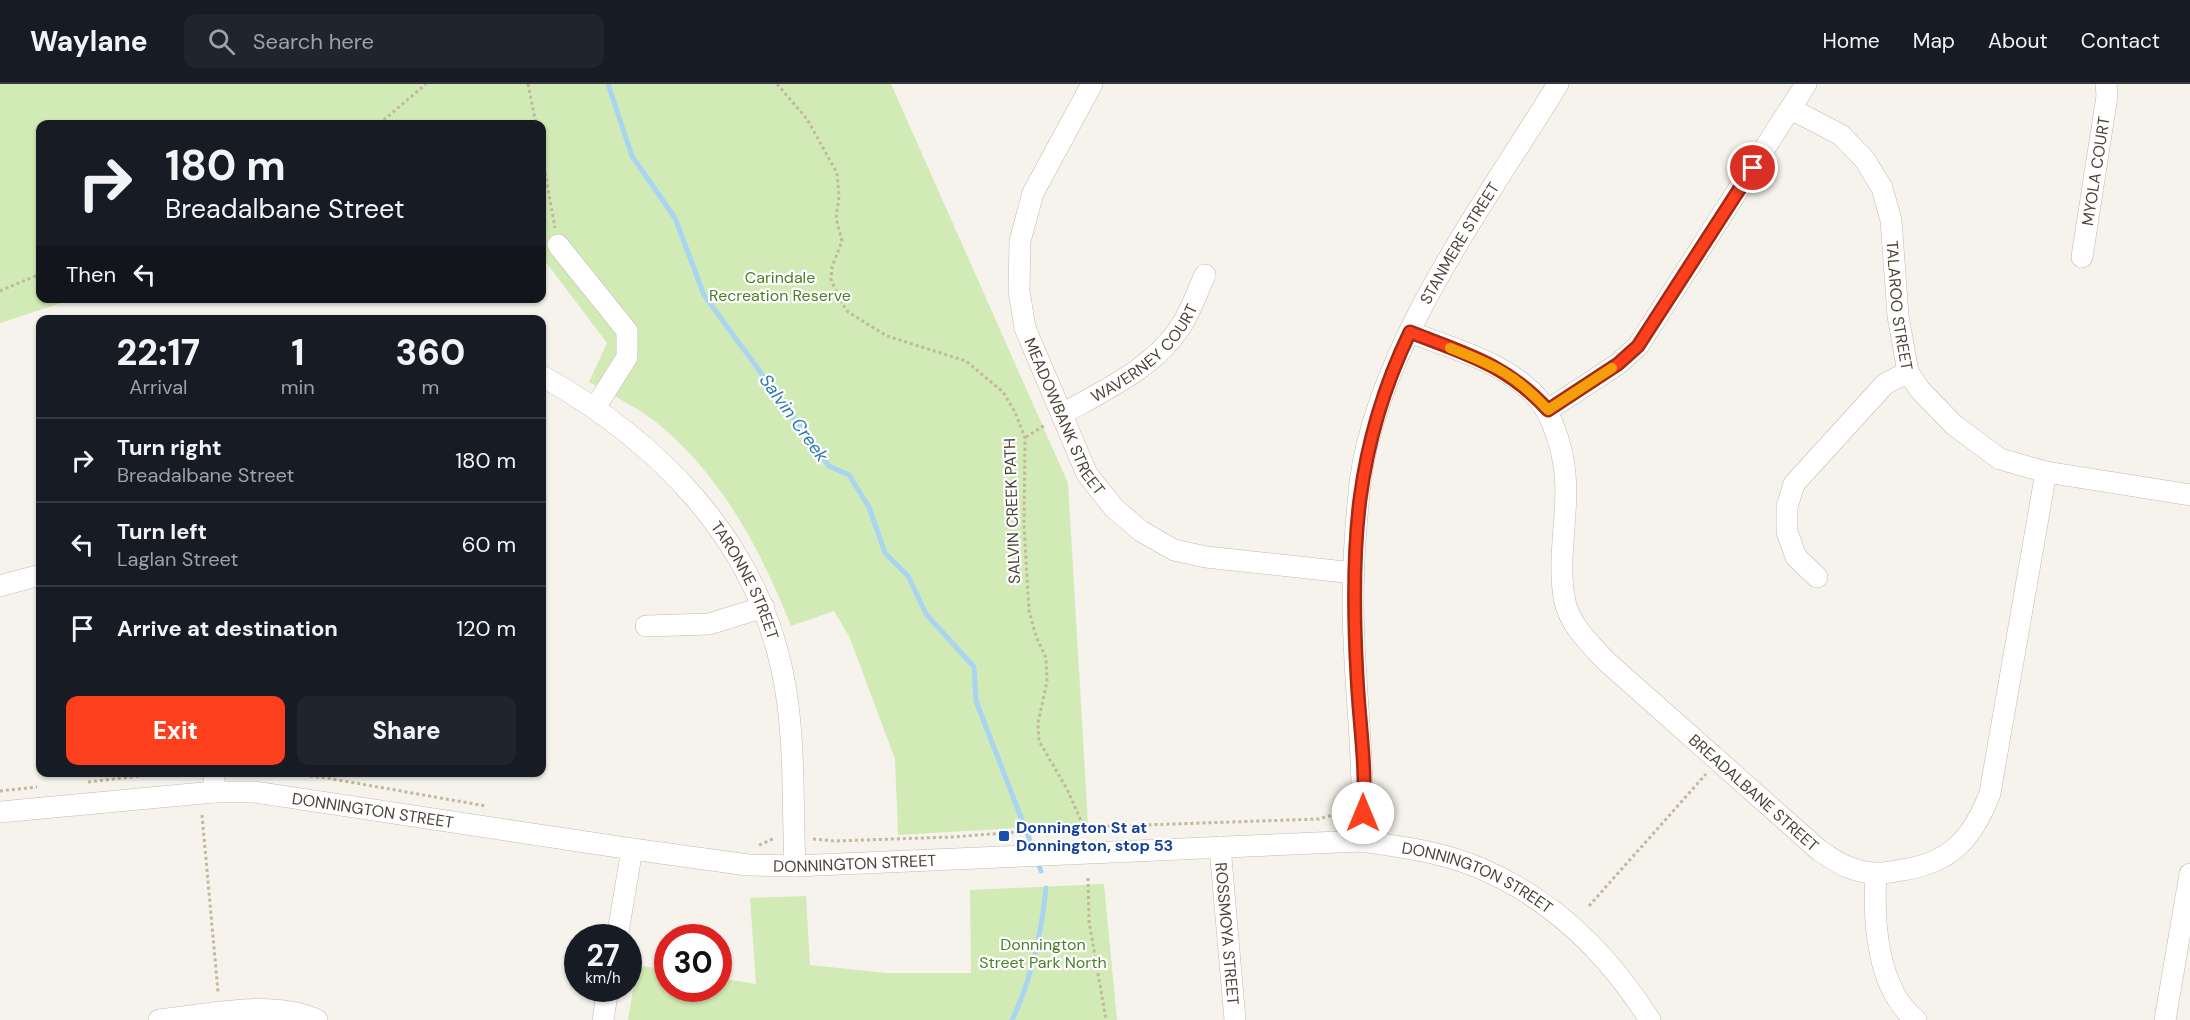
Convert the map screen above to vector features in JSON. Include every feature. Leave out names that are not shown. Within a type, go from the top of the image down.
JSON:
[{"type":"street","name":"MEADOWBANK STREET","points":[[1092,84],[1033,194],[1020,241],[1019,291],[1025,327],[1054,419],[1087,474],[1114,508],[1141,531],[1174,550],[1206,557],[1354,573]]},
{"type":"street","name":"STANMERE STREET","points":[[1361,841],[1364,803],[1353,601],[1361,481],[1365,460],[1395,362],[1410,332],[1443,270],[1558,84]]},
{"type":"street","points":[[1548,410],[1618,364],[1638,346],[1806,84]]},
{"type":"street","name":"MYOLA COURT","points":[[2082,257],[2107,96],[2106,84]]},
{"type":"street","name":"TALAROO STREET","points":[[1791,109],[1841,135],[1865,160],[1882,188],[1891,220],[1898,316],[1908,372],[1920,390],[1954,425],[2000,459],[2046,472],[2190,495]]},
{"type":"street","points":[[558,245],[627,331],[627,357],[595,408]]},
{"type":"street","name":"WAVERNEY COURT","points":[[1054,419],[1123,380],[1156,356],[1181,326],[1205,275]]},
{"type":"street","name":"BREADALBANE STREET","points":[[1410,332],[1505,371],[1526,386],[1548,410],[1566,462],[1568,490],[1562,568],[1565,604],[1582,635],[1606,661],[1820,851],[1846,867],[1876,875],[1918,868],[1945,857],[1964,841],[1981,816],[1990,793],[2046,472]]},
{"type":"street","points":[[1817,577],[1796,557],[1787,532],[1787,507],[1794,484],[1884,384],[1908,372]]},
{"type":"street","name":"TARONNE STREET","points":[[546,378],[618,424],[688,488],[718,524],[764,607],[782,671],[789,712],[795,866]]},
{"type":"street","points":[[0,586],[36,576]]},
{"type":"street","points":[[646,626],[709,624],[764,607]]},
{"type":"street","name":"DONNINGTON STREET","points":[[0,812],[214,782],[632,849],[748,865],[795,866],[978,859],[1361,841],[1410,848],[1482,869],[1539,900],[1595,947],[1628,985],[1650,1020]]},
{"type":"street","name":"ROSSMOYA STREET","points":[[1220,847],[1235,1020]]},
{"type":"street","points":[[619,924],[632,849]]},
{"type":"street","points":[[2165,1020],[2190,874]]},
{"type":"street","points":[[1876,875],[1874,898],[1879,950],[1885,973],[1906,1012],[1916,1020]]},
{"type":"street","points":[[603,1020],[606,1002]]},
{"type":"street","points":[[159,1020],[269,1010],[301,1012],[317,1020]]},
{"type":"path","points":[[384,120],[426,84]]},
{"type":"path","points":[[528,84],[535,120]]},
{"type":"path","name":"SALVIN CREEK PATH","points":[[777,84],[807,119],[837,173],[839,197],[836,218],[842,241],[832,267],[831,279],[843,306],[848,312],[887,336],[948,354],[966,362],[1003,392],[1015,412],[1025,438],[1026,585],[1033,628],[1046,658],[1047,681],[1038,723],[1039,741],[1066,789],[1086,832]]},
{"type":"path","points":[[546,178],[558,245]]},
{"type":"path","points":[[0,291],[36,276]]},
{"type":"path","points":[[1025,438],[1054,419]]},
{"type":"path","points":[[1589,906],[1717,761]]},
{"type":"path","points":[[79,783],[131,777]]},
{"type":"path","points":[[318,777],[474,802],[490,807]]},
{"type":"path","points":[[0,790],[45,786]]},
{"type":"path","points":[[812,838],[835,841],[952,837],[1084,827],[1319,819],[1339,813]]},
{"type":"path","points":[[202,815],[220,1014]]},
{"type":"path","points":[[753,845],[775,838]]},
{"type":"path","points":[[1088,878],[1089,921],[1106,1020]]},
{"type":"green space","name":"Carindale Recreation Reserve","points":[[0,84],[891,84],[1068,483],[1088,824],[898,835],[895,759],[849,636],[834,611],[791,626],[754,545],[723,494],[705,471],[685,448],[655,421],[589,382],[607,343],[546,262],[546,120],[36,120],[36,303],[61,303],[0,323]]},
{"type":"green space","name":"Donnington Street Park North","points":[[1104,884],[1117,1020],[628,1020],[631,1002],[642,1002],[642,966],[654,968],[654,1002],[732,1002],[732,980],[756,984],[750,898],[806,896],[810,965],[887,973],[971,973],[970,890]]},
{"type":"waterway","name":"Salvin Creek","points":[[608,84],[632,156],[675,218],[704,295],[829,466],[849,475],[869,507],[885,553],[908,576],[926,614],[974,667],[976,701],[1034,851]]},
{"type":"waterway","name":"Salvin Creek","points":[[1037,860],[1041,871]]},
{"type":"waterway","name":"Salvin Creek","points":[[1012,1020],[1035,956],[1046,888]]},
{"type":"slow traffic","points":[[1450,348],[1505,371],[1526,386],[1548,410],[1612,368]]},
{"type":"place","name":"Donnington St at Donnington, stop 53","points":[[1004,836]]},
{"type":"route","points":[[1363,813],[1353,601],[1361,481],[1373,429],[1395,362],[1410,332],[1505,371],[1526,386],[1548,410],[1618,364],[1638,346],[1753,168]]}]
